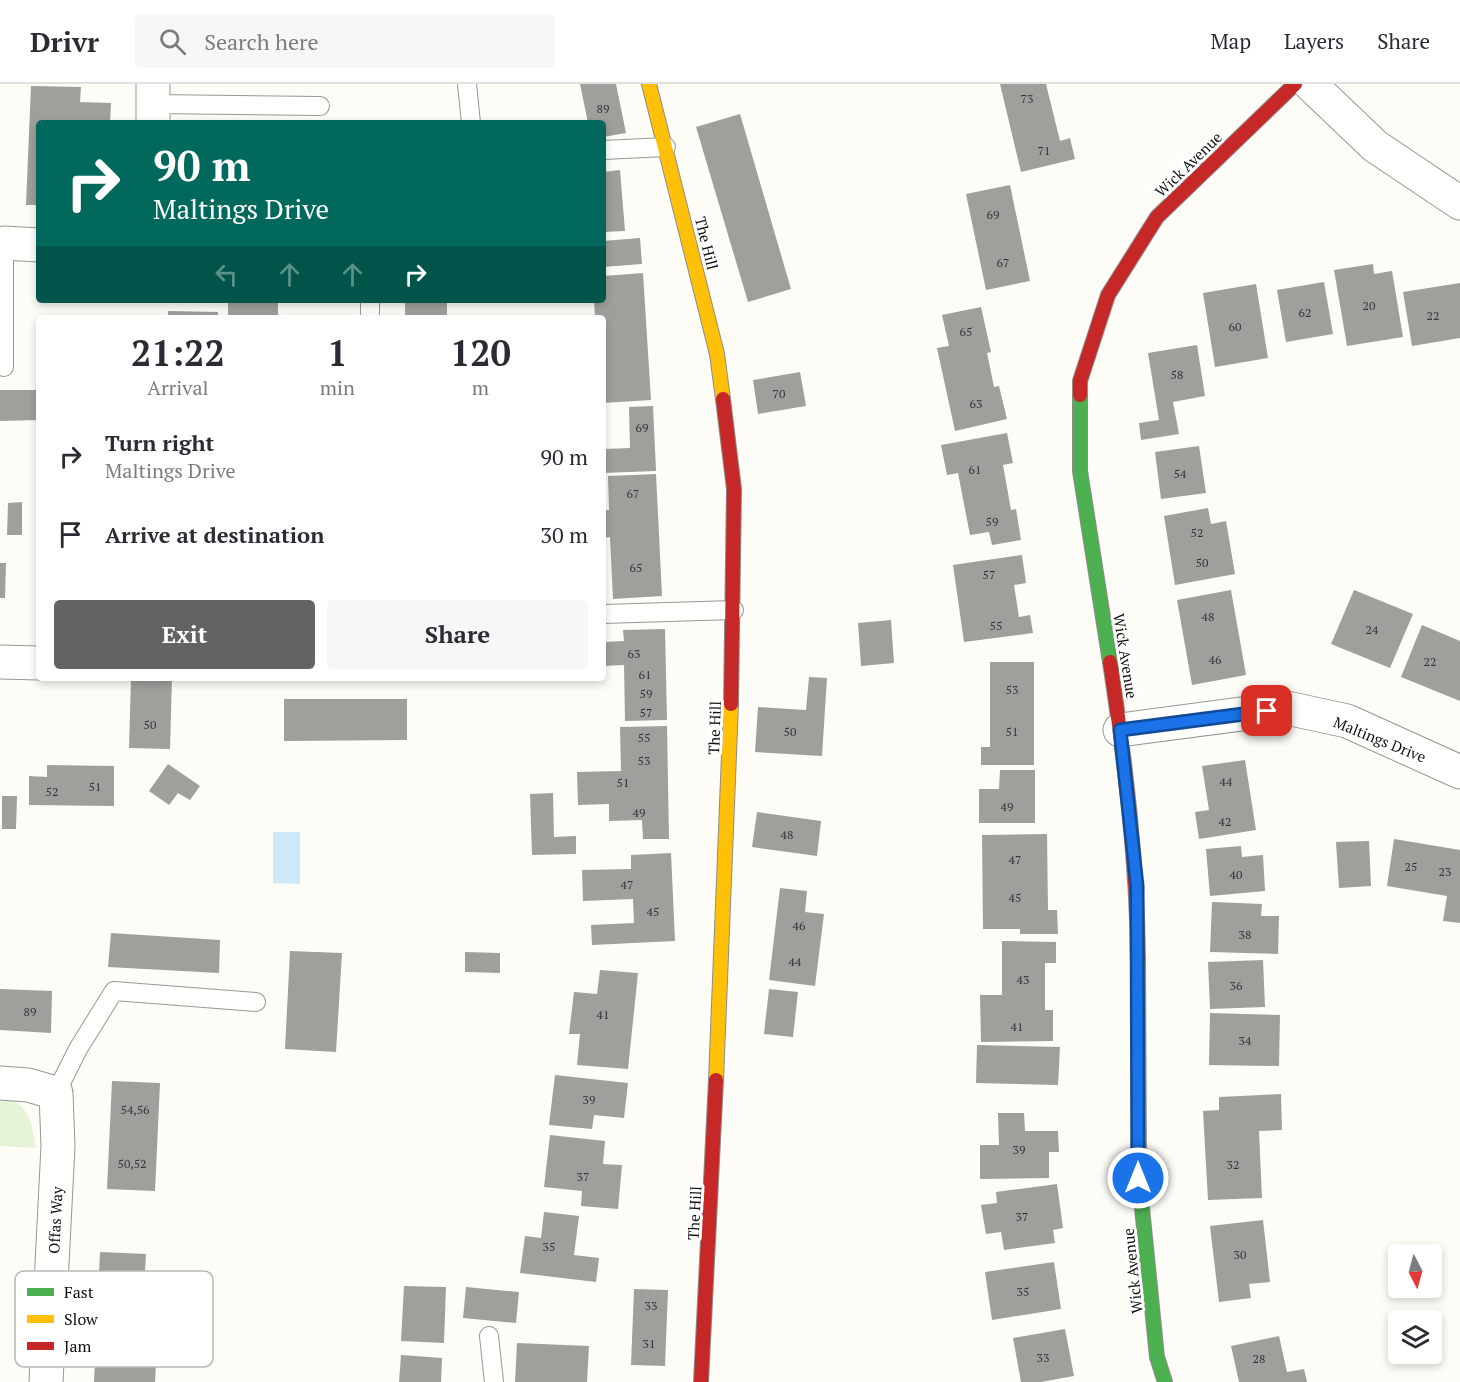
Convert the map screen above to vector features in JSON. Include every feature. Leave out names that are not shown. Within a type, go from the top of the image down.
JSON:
[{"type":"street","name":"The Hill","points":[[649,84],[717,354],[730,436],[734,489],[734,610],[722,969],[701,1382]]},
{"type":"street","name":"Wick Avenue","points":[[1165,1382],[1157,1357],[1138,1178],[1137,886],[1120,730],[1080,471],[1080,381],[1108,295],[1157,218],[1295,84]]},
{"type":"street","points":[[1310,84],[1375,146],[1460,203]]},
{"type":"street","points":[[4,243],[36,245]]},
{"type":"street","points":[[0,662],[36,663]]},
{"type":"street","name":"Maltings Drive","points":[[1120,730],[1287,708],[1347,722],[1460,772]]},
{"type":"street","points":[[0,1083],[28,1085],[56,1093]]},
{"type":"street","name":"Offas Way","points":[[52,1271],[58,1146],[56,1093]]},
{"type":"street","name":"Offas Way","points":[[46,1382],[47,1367]]},
{"type":"lane","points":[[466,84],[471,120]]},
{"type":"lane","points":[[153,104],[320,106]]},
{"type":"lane","points":[[606,150],[666,147]]},
{"type":"lane","points":[[4,243],[4,367]]},
{"type":"lane","points":[[606,614],[734,610]]},
{"type":"lane","points":[[56,1093],[78,1049],[114,991],[256,1002]]},
{"type":"lane","points":[[489,1336],[494,1382]]},
{"type":"green space","points":[[0,1095],[18,1103],[23,1108],[30,1121],[36,1148],[0,1146]]},
{"type":"water","points":[[273,832],[300,832],[300,884],[273,883]]},
{"type":"building","points":[[580,84],[616,84],[626,133],[606,136],[606,120],[587,120]]},
{"type":"building","points":[[1000,84],[1046,84],[1060,141],[1070,138],[1075,159],[1021,172]]},
{"type":"building","points":[[31,86],[81,87],[80,102],[111,103],[110,120],[36,120],[36,205],[26,205]]},
{"type":"building","points":[[740,114],[791,289],[748,302],[696,127]]},
{"type":"building","points":[[620,170],[625,231],[606,232],[606,172]]},
{"type":"building","points":[[1010,185],[1030,281],[986,290],[966,194]]},
{"type":"building","points":[[640,238],[642,264],[606,267],[606,241]]},
{"type":"building","points":[[1373,264],[1374,274],[1392,271],[1403,337],[1347,346],[1334,270]]},
{"type":"building","points":[[643,273],[651,400],[606,403],[606,315],[595,315],[594,303],[606,303],[606,276]]},
{"type":"building","points":[[1324,282],[1333,334],[1286,342],[1277,290]]},
{"type":"building","points":[[1460,283],[1460,338],[1412,346],[1403,292]]},
{"type":"building","points":[[1256,284],[1268,358],[1215,367],[1203,293]]},
{"type":"building","points":[[228,303],[278,303],[278,315],[228,315]]},
{"type":"building","points":[[405,303],[447,303],[447,315],[405,315]]},
{"type":"building","points":[[981,307],[991,352],[987,353],[994,387],[999,386],[1007,419],[955,431],[937,348],[949,346],[942,315]]},
{"type":"building","points":[[168,311],[218,312],[218,315],[168,315]]},
{"type":"building","points":[[1197,345],[1205,396],[1173,402],[1179,434],[1141,440],[1139,423],[1159,420],[1148,353]]},
{"type":"building","points":[[800,372],[806,406],[758,414],[753,380]]},
{"type":"building","points":[[0,390],[36,390],[36,420],[0,421]]},
{"type":"building","points":[[653,406],[656,471],[606,473],[606,449],[630,448],[629,407]]},
{"type":"building","points":[[1007,433],[1013,463],[1003,465],[1011,510],[1016,509],[1021,540],[992,545],[989,532],[970,535],[958,473],[947,475],[941,445]]},
{"type":"building","points":[[1199,446],[1206,493],[1161,499],[1155,452]]},
{"type":"building","points":[[656,474],[662,596],[613,599],[610,537],[606,538],[606,510],[609,510],[608,476]]},
{"type":"building","points":[[22,502],[22,535],[7,535],[8,503]]},
{"type":"building","points":[[1208,508],[1211,524],[1226,521],[1235,574],[1175,585],[1164,516]]},
{"type":"building","points":[[1022,555],[1026,583],[1014,585],[1019,617],[1030,615],[1033,633],[964,642],[953,565]]},
{"type":"building","points":[[0,563],[6,563],[5,598],[0,598]]},
{"type":"building","points":[[1231,590],[1246,675],[1192,685],[1177,600]]},
{"type":"building","points":[[1354,590],[1413,614],[1390,668],[1331,644]]},
{"type":"building","points":[[891,620],[894,663],[861,666],[858,623]]},
{"type":"building","points":[[1422,625],[1460,641],[1460,701],[1401,677]]},
{"type":"building","points":[[665,629],[667,720],[625,721],[624,665],[606,666],[606,642],[624,641],[623,630]]},
{"type":"building","points":[[990,662],[1034,662],[1034,765],[981,765],[981,747],[990,747]]},
{"type":"building","points":[[809,677],[827,678],[822,756],[755,752],[758,707],[806,710]]},
{"type":"building","points":[[131,681],[172,681],[170,749],[129,748]]},
{"type":"building","points":[[284,699],[407,699],[407,740],[284,741]]},
{"type":"building","points":[[667,726],[669,839],[643,839],[642,820],[609,821],[609,804],[578,805],[577,772],[621,771],[620,727]]},
{"type":"building","points":[[1245,760],[1256,830],[1199,839],[1195,812],[1209,810],[1202,766]]},
{"type":"building","points":[[168,764],[200,786],[190,800],[178,793],[169,805],[149,791]]},
{"type":"building","points":[[47,765],[114,766],[114,806],[29,805],[29,776],[47,777]]},
{"type":"building","points":[[1000,770],[1035,770],[1035,823],[979,823],[979,789],[999,789]]},
{"type":"building","points":[[553,793],[554,837],[576,836],[576,854],[532,855],[530,794]]},
{"type":"building","points":[[2,796],[17,796],[16,829],[2,829]]},
{"type":"building","points":[[757,812],[821,821],[817,856],[752,847]]},
{"type":"building","points":[[1047,834],[1048,910],[1057,910],[1058,934],[1020,934],[1020,929],[983,929],[982,835]]},
{"type":"building","points":[[1394,839],[1460,850],[1460,923],[1443,921],[1447,896],[1387,886]]},
{"type":"building","points":[[1369,841],[1371,886],[1339,888],[1336,842]]},
{"type":"building","points":[[1241,846],[1242,857],[1263,855],[1265,891],[1210,896],[1206,849]]},
{"type":"building","points":[[671,853],[675,941],[592,945],[591,925],[634,923],[633,899],[583,901],[582,870],[631,869],[631,855]]},
{"type":"building","points":[[780,888],[807,891],[805,912],[824,914],[815,986],[769,980]]},
{"type":"building","points":[[1212,902],[1262,904],[1261,916],[1279,916],[1278,954],[1210,952]]},
{"type":"building","points":[[111,933],[220,940],[219,973],[108,967]]},
{"type":"building","points":[[1002,941],[1056,942],[1056,963],[1045,963],[1045,1010],[1053,1010],[1053,1041],[981,1042],[980,995],[1002,995]]},
{"type":"building","points":[[290,951],[342,953],[336,1052],[285,1049]]},
{"type":"building","points":[[465,952],[500,953],[500,973],[465,972]]},
{"type":"building","points":[[1263,960],[1265,1007],[1210,1009],[1208,962]]},
{"type":"building","points":[[600,970],[638,973],[628,1069],[577,1065],[580,1034],[569,1034],[574,992],[597,994]]},
{"type":"building","points":[[0,989],[52,991],[51,1033],[0,1030]]},
{"type":"building","points":[[769,989],[798,992],[793,1037],[764,1034]]},
{"type":"building","points":[[1210,1013],[1280,1015],[1279,1066],[1209,1065]]},
{"type":"building","points":[[977,1045],[1060,1047],[1058,1085],[976,1083]]},
{"type":"building","points":[[555,1075],[628,1083],[624,1118],[594,1115],[592,1129],[549,1125]]},
{"type":"building","points":[[112,1081],[160,1083],[155,1191],[107,1189]]},
{"type":"building","points":[[1281,1094],[1282,1130],[1259,1131],[1262,1198],[1208,1200],[1203,1111],[1219,1110],[1219,1097]]},
{"type":"building","points":[[998,1113],[1024,1113],[1025,1131],[1058,1131],[1059,1152],[1049,1152],[1049,1178],[980,1179],[980,1145],[999,1145]]},
{"type":"building","points":[[550,1135],[605,1141],[603,1164],[622,1165],[618,1209],[581,1206],[582,1191],[544,1187]]},
{"type":"building","points":[[1057,1184],[1063,1228],[1053,1230],[1055,1243],[1004,1250],[1001,1232],[986,1234],[981,1205],[997,1203],[996,1192]]},
{"type":"building","points":[[544,1212],[579,1216],[574,1255],[599,1258],[596,1282],[520,1273],[525,1236],[541,1238]]},
{"type":"building","points":[[1263,1220],[1270,1282],[1249,1284],[1251,1298],[1219,1302],[1210,1226]]},
{"type":"building","points":[[100,1252],[146,1254],[145,1271],[99,1271]]},
{"type":"building","points":[[1054,1262],[1061,1309],[992,1320],[985,1272]]},
{"type":"building","points":[[404,1286],[446,1287],[444,1343],[401,1341]]},
{"type":"building","points":[[466,1287],[519,1292],[516,1323],[463,1318]]},
{"type":"building","points":[[634,1289],[668,1290],[665,1366],[631,1365]]},
{"type":"building","points":[[1065,1329],[1074,1376],[1041,1382],[1021,1382],[1013,1338]]},
{"type":"building","points":[[1279,1336],[1287,1372],[1304,1369],[1307,1382],[1239,1382],[1231,1346]]},
{"type":"building","points":[[517,1343],[589,1346],[587,1382],[515,1382]]},
{"type":"building","points":[[401,1355],[442,1358],[441,1382],[399,1382]]},
{"type":"building","points":[[95,1367],[156,1367],[155,1382],[94,1382]]},
{"type":"traffic: fast","points":[[1080,395],[1080,471],[1110,662]]},
{"type":"traffic: fast","points":[[1138,959],[1139,1178],[1157,1357],[1165,1382]]},
{"type":"traffic: slow","points":[[649,84],[717,354],[723,399]]},
{"type":"traffic: slow","points":[[716,1080],[731,704]]},
{"type":"traffic: jam","points":[[1080,395],[1080,381],[1108,295],[1157,217],[1295,84]]},
{"type":"traffic: jam","points":[[723,399],[734,489],[731,704]]},
{"type":"traffic: jam","points":[[1110,662],[1129,810],[1138,959]]},
{"type":"traffic: jam","points":[[701,1382],[716,1080]]},
{"type":"route","points":[[1138,1178],[1137,886],[1120,730],[1267,711]]}]
